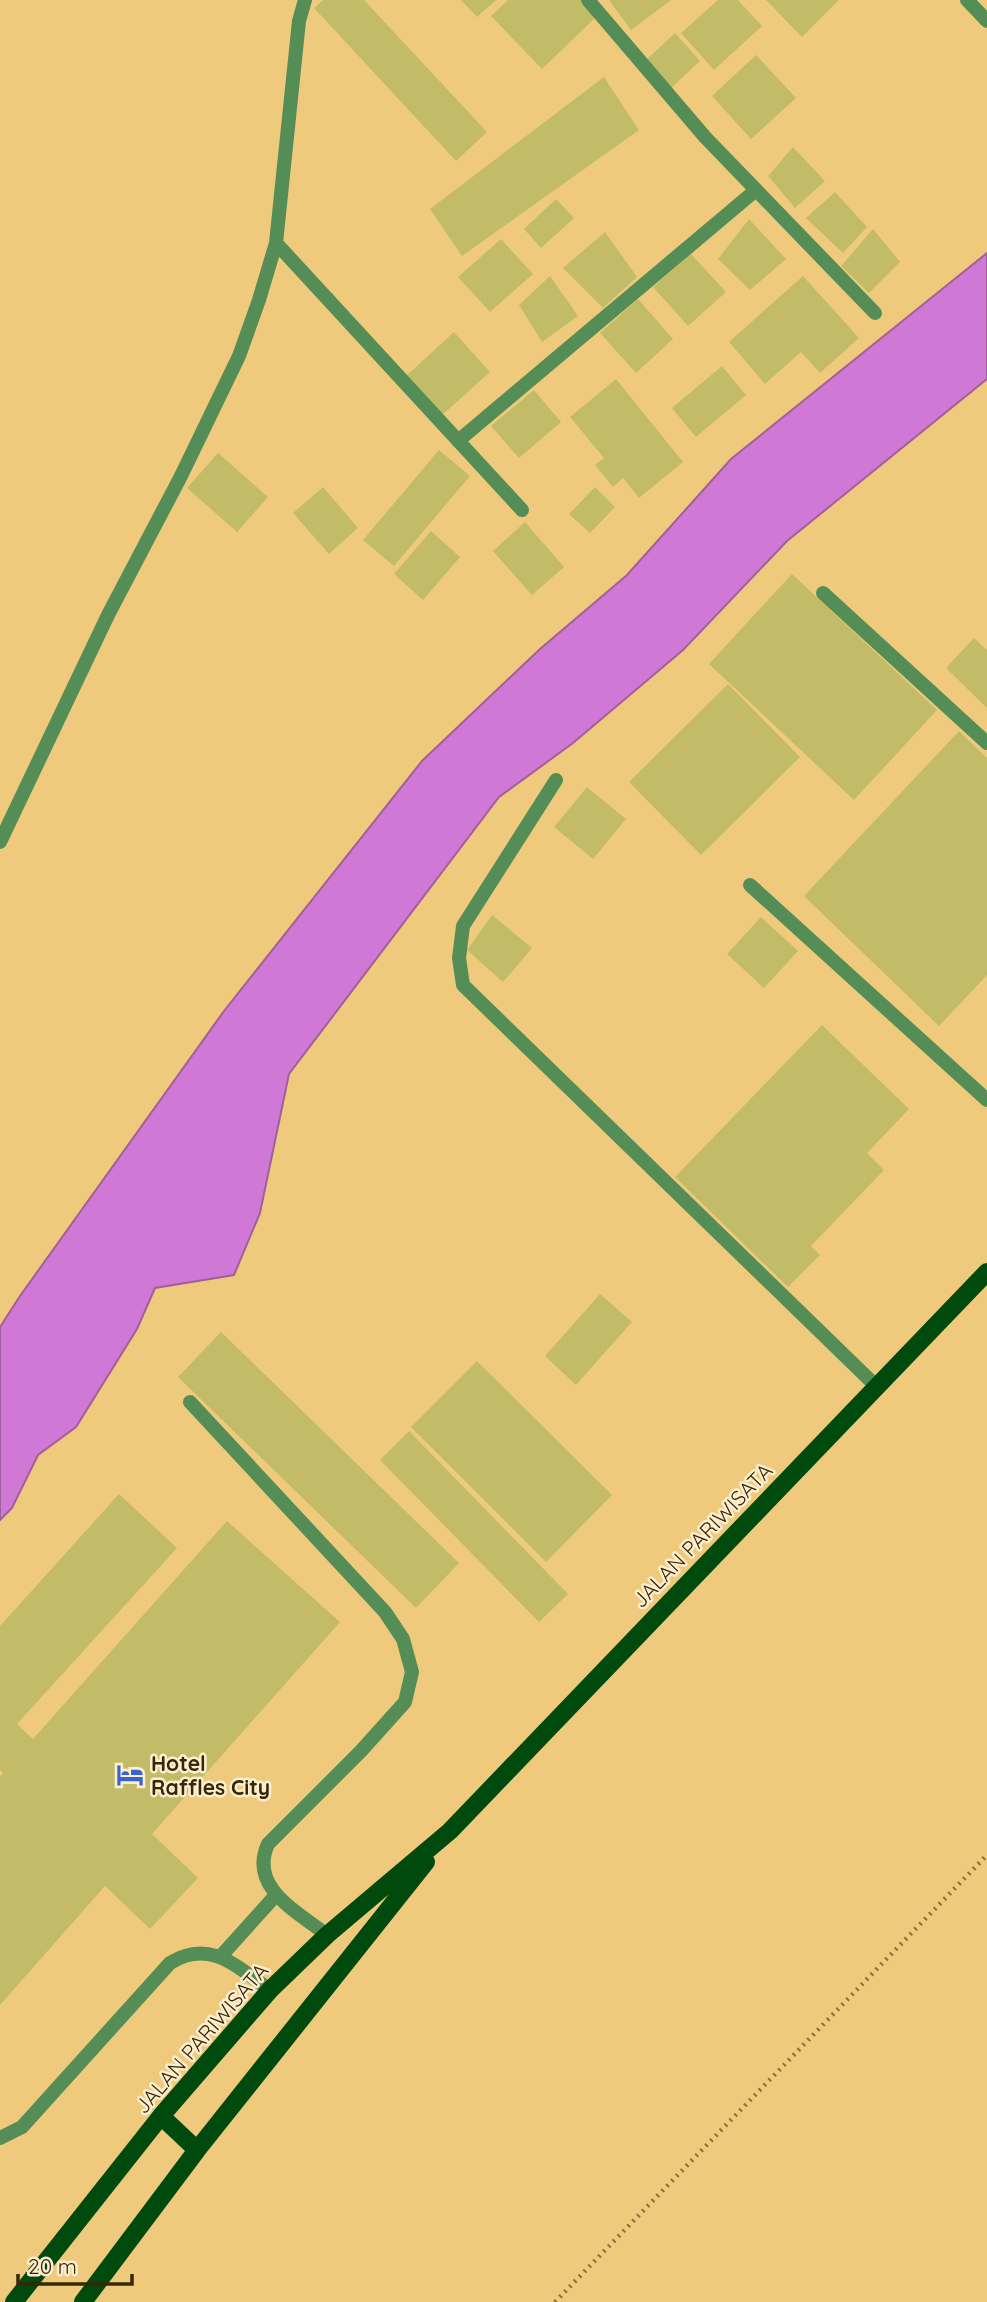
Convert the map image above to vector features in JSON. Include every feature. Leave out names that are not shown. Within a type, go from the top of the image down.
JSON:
[{"type":"main road","name":"JALAN PARIWISATA","points":[[83,2302],[197,2150],[450,1831],[987,1272]]},
{"type":"main road","name":"JALAN PARIWISATA","points":[[14,2302],[161,2116],[270,1990],[327,1935],[450,1831]]},
{"type":"main road","points":[[161,2116],[197,2150]]},
{"type":"street","points":[[0,842],[108,615],[181,476],[239,356],[276,243],[299,21],[305,0]]},
{"type":"street","points":[[588,0],[705,137],[875,313]]},
{"type":"street","points":[[967,0],[987,21]]},
{"type":"street","points":[[458,441],[756,190]]},
{"type":"street","points":[[276,243],[522,510]]},
{"type":"street","points":[[823,593],[987,743]]},
{"type":"street","points":[[556,780],[463,926],[459,958],[463,985],[877,1387]]},
{"type":"street","points":[[750,885],[987,1100]]},
{"type":"street","points":[[190,1402],[385,1612],[403,1639],[412,1672],[405,1702],[361,1751],[268,1844],[263,1855],[265,1879],[276,1895],[327,1935]]},
{"type":"street","points":[[221,1956],[276,1895]]},
{"type":"street","points":[[0,2138],[22,2127],[170,1963],[184,1954],[221,1956],[270,1990]]},
{"type":"path","points":[[555,2302],[987,1855]]},
{"type":"shaded area","points":[[987,253],[987,379],[787,541],[683,650],[573,743],[499,797],[289,1074],[260,1213],[234,1275],[155,1288],[137,1329],[76,1427],[38,1455],[12,1508],[0,1520],[0,1327],[224,1011],[422,761],[540,649],[627,575],[731,459]]},
{"type":"building","points":[[323,0],[364,0],[487,132],[456,161],[314,8]]},
{"type":"building","points":[[461,0],[496,0],[477,17]]},
{"type":"building","points":[[508,0],[582,0],[597,16],[542,69],[491,16]]},
{"type":"building","points":[[609,0],[671,0],[631,30]]},
{"type":"building","points":[[718,0],[738,0],[762,26],[714,70],[681,33]]},
{"type":"building","points":[[766,0],[839,0],[802,37]]},
{"type":"building","points":[[675,33],[700,61],[671,88],[646,60]]},
{"type":"building","points":[[756,55],[796,98],[751,139],[712,96]]},
{"type":"building","points":[[604,77],[639,130],[462,256],[430,209]]},
{"type":"building","points":[[793,147],[825,181],[795,208],[768,176]]},
{"type":"building","points":[[835,192],[867,227],[843,253],[806,218]]},
{"type":"building","points":[[556,199],[574,218],[541,248],[524,229]]},
{"type":"building","points":[[749,219],[786,259],[750,290],[718,259]]},
{"type":"building","points":[[873,229],[900,262],[869,293],[841,266]]},
{"type":"building","points":[[605,232],[637,277],[603,308],[563,268]]},
{"type":"building","points":[[501,239],[533,274],[490,312],[458,277]]},
{"type":"building","points":[[691,254],[726,292],[688,326],[653,287]]},
{"type":"building","points":[[550,276],[578,316],[542,342],[519,305]]},
{"type":"building","points":[[803,276],[859,338],[820,373],[801,352],[765,384],[729,342]]},
{"type":"building","points":[[638,299],[673,339],[636,373],[600,333]]},
{"type":"building","points":[[454,332],[490,372],[441,416],[406,376]]},
{"type":"building","points":[[722,366],[746,395],[696,437],[672,408]]},
{"type":"building","points":[[616,379],[683,462],[639,498],[623,478],[613,487],[595,465],[604,458],[570,417]]},
{"type":"building","points":[[534,390],[561,422],[519,458],[491,426]]},
{"type":"building","points":[[439,450],[470,476],[394,566],[363,540]]},
{"type":"building","points":[[218,453],[268,497],[237,532],[187,488]]},
{"type":"building","points":[[323,487],[358,528],[329,554],[293,513]]},
{"type":"building","points":[[595,487],[615,507],[590,533],[569,514]]},
{"type":"building","points":[[525,522],[564,567],[532,595],[493,551]]},
{"type":"building","points":[[431,531],[460,557],[423,600],[394,574]]},
{"type":"building","points":[[792,574],[937,710],[854,800],[709,664]]},
{"type":"building","points":[[974,638],[987,650],[987,708],[946,668]]},
{"type":"building","points":[[728,684],[800,757],[701,855],[629,782]]},
{"type":"building","points":[[959,731],[987,758],[987,975],[939,1026],[804,896]]},
{"type":"building","points":[[587,787],[626,819],[593,859],[554,827]]},
{"type":"building","points":[[492,915],[532,948],[503,982],[467,950]]},
{"type":"building","points":[[761,917],[798,951],[764,988],[727,954]]},
{"type":"building","points":[[822,1025],[909,1109],[867,1153],[884,1170],[811,1246],[820,1255],[788,1287],[675,1177]]},
{"type":"building","points":[[600,1294],[632,1322],[576,1385],[545,1356]]},
{"type":"building","points":[[221,1332],[459,1563],[416,1608],[178,1377]]},
{"type":"building","points":[[477,1361],[612,1495],[546,1562],[411,1427]]},
{"type":"building","points":[[409,1431],[568,1594],[539,1622],[380,1460]]},
{"type":"building","points":[[119,1494],[177,1548],[17,1724],[33,1739],[227,1521],[340,1622],[152,1834],[198,1878],[150,1929],[105,1886],[0,2005],[0,1777],[3,1773],[0,1770],[0,1626]]},
{"type":"place","name":"Hotel Raffles City","points":[[130,1775]]}]
